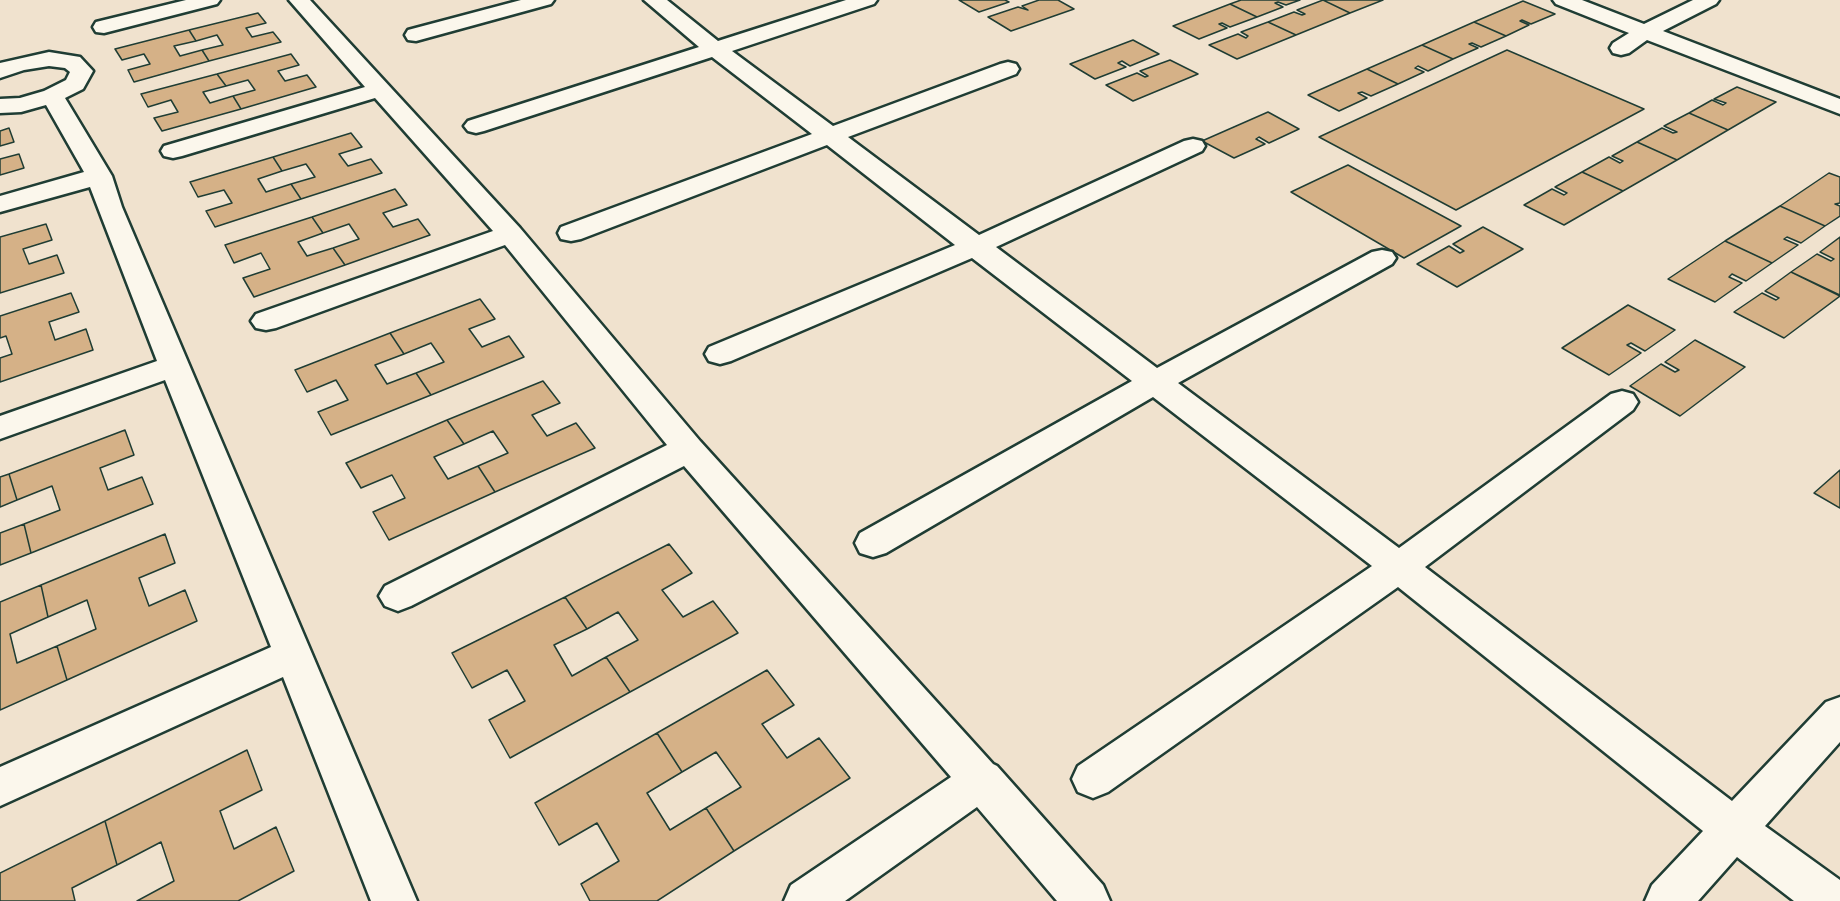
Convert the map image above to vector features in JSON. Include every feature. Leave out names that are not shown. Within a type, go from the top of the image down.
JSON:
[{"type":"street","points":[[104,27],[210,0]]},
{"type":"street","points":[[299,0],[510,234],[688,449],[982,779],[1087,901]]},
{"type":"street","points":[[416,35],[544,0]]},
{"type":"street","points":[[654,0],[714,48],[1399,567],[1734,829],[1831,901]]},
{"type":"street","points":[[476,126],[867,0]]},
{"type":"street","points":[[1563,0],[1836,102]]},
{"type":"street","points":[[1621,48],[1645,32],[1709,0]]},
{"type":"street","points":[[0,71],[19,64],[49,59],[72,62],[82,71],[75,84],[52,96],[21,105],[0,106]]},
{"type":"street","points":[[571,233],[829,134],[1008,69]]},
{"type":"street","points":[[173,151],[379,90]]},
{"type":"street","points":[[52,96],[99,176],[174,366],[394,901]]},
{"type":"street","points":[[720,354],[976,246],[1193,146]]},
{"type":"street","points":[[0,204],[99,176]]},
{"type":"street","points":[[266,321],[510,234]]},
{"type":"street","points":[[873,543],[1155,382],[1382,258]]},
{"type":"street","points":[[0,428],[174,366]]},
{"type":"street","points":[[1093,779],[1399,567],[1622,402]]},
{"type":"street","points":[[398,596],[688,449]]},
{"type":"street","points":[[0,787],[293,655]]},
{"type":"street","points":[[1668,901],[1840,714]]},
{"type":"street","points":[[807,901],[982,779]]},
{"type":"building","points":[[959,0],[1005,0],[1009,2],[979,12]]},
{"type":"building","points":[[1039,0],[1058,0],[1074,9],[1011,31],[988,17],[1018,7],[1028,10],[1022,6]]},
{"type":"building","points":[[1241,0],[1300,0],[1286,5],[1275,3],[1283,7],[1257,17],[1230,4]]},
{"type":"building","points":[[1323,0],[1383,0],[1350,13]]},
{"type":"building","points":[[1323,0],[1350,13],[1296,35],[1268,22],[1294,12],[1305,14],[1297,10]]},
{"type":"building","points":[[1523,1],[1555,14],[1531,24],[1522,20],[1520,21],[1529,25],[1506,36],[1474,22]]},
{"type":"building","points":[[1230,4],[1257,17],[1230,27],[1219,24],[1227,28],[1199,39],[1173,26]]},
{"type":"building","points":[[258,13],[266,23],[246,28],[252,37],[273,32],[281,42],[209,61],[202,50],[223,45],[217,35],[196,41],[189,30]]},
{"type":"building","points":[[1268,22],[1296,35],[1237,59],[1209,45],[1238,34],[1246,38],[1248,36],[1241,32]]},
{"type":"building","points":[[1474,22],[1506,36],[1481,47],[1469,44],[1478,48],[1453,59],[1422,45]]},
{"type":"building","points":[[189,30],[196,41],[174,46],[180,56],[202,50],[209,61],[134,82],[128,70],[150,64],[144,54],[122,60],[115,49]]},
{"type":"building","points":[[1133,40],[1159,54],[1130,66],[1122,61],[1118,63],[1126,67],[1095,79],[1070,64]]},
{"type":"building","points":[[1422,45],[1453,59],[1428,71],[1418,66],[1415,68],[1424,72],[1398,84],[1367,69]]},
{"type":"building","points":[[1507,50],[1644,109],[1456,210],[1319,137]]},
{"type":"building","points":[[291,54],[299,65],[278,71],[285,81],[307,75],[316,87],[241,109],[233,96],[255,90],[248,80],[226,86],[217,74]]},
{"type":"building","points":[[1170,60],[1198,74],[1133,101],[1106,85],[1137,73],[1148,76],[1140,71]]},
{"type":"building","points":[[1367,69],[1398,84],[1371,96],[1362,92],[1358,93],[1367,98],[1339,111],[1308,95]]},
{"type":"building","points":[[217,74],[226,86],[203,92],[210,103],[233,96],[241,109],[162,131],[154,118],[178,112],[171,100],[148,107],[141,94]]},
{"type":"building","points":[[1737,87],[1776,102],[1728,130],[1689,113],[1712,100],[1723,105],[1726,103],[1714,99]]},
{"type":"building","points":[[1268,112],[1299,129],[1269,143],[1259,137],[1256,139],[1265,144],[1234,158],[1202,141]]},
{"type":"building","points":[[1689,113],[1728,130],[1677,160],[1637,142],[1662,128],[1673,133],[1677,132],[1664,126]]},
{"type":"building","points":[[9,128],[14,142],[0,146],[0,131]]},
{"type":"building","points":[[351,133],[362,147],[339,154],[348,166],[371,159],[382,173],[301,199],[291,184],[315,177],[306,164],[282,171],[273,157]]},
{"type":"building","points":[[1637,142],[1677,160],[1623,191],[1582,172],[1609,157],[1620,163],[1623,161],[1612,156]]},
{"type":"building","points":[[19,154],[24,168],[0,175],[0,159]]},
{"type":"building","points":[[273,157],[282,171],[258,179],[266,192],[291,184],[301,199],[215,227],[206,211],[232,203],[224,190],[198,197],[190,182]]},
{"type":"building","points":[[1348,165],[1461,226],[1404,258],[1291,192]]},
{"type":"building","points":[[1582,172],[1623,191],[1564,225],[1524,205],[1552,189],[1564,195],[1567,193],[1555,187]]},
{"type":"building","points":[[1829,173],[1840,177],[1840,203],[1835,204],[1840,206],[1840,216],[1825,226],[1780,206]]},
{"type":"building","points":[[395,189],[407,205],[383,213],[393,227],[418,219],[430,235],[345,265],[333,248],[359,239],[349,224],[323,233],[312,217]]},
{"type":"building","points":[[1780,206],[1825,226],[1801,243],[1787,237],[1784,239],[1798,245],[1772,263],[1725,241]]},
{"type":"building","points":[[312,217],[323,233],[298,242],[307,256],[333,248],[345,265],[254,297],[243,278],[270,269],[261,253],[234,263],[225,245]]},
{"type":"building","points":[[46,224],[52,240],[23,249],[29,264],[57,255],[64,273],[0,293],[0,237]]},
{"type":"building","points":[[1483,227],[1523,249],[1457,287],[1417,264],[1449,246],[1460,253],[1464,251],[1453,244]]},
{"type":"building","points":[[1840,237],[1840,295],[1791,272],[1817,254],[1831,261],[1834,259],[1820,252]]},
{"type":"building","points":[[1725,241],[1772,263],[1746,281],[1732,274],[1729,277],[1742,283],[1715,302],[1668,279]]},
{"type":"building","points":[[1791,272],[1840,296],[1784,338],[1734,312],[1762,293],[1776,300],[1779,298],[1765,291]]},
{"type":"building","points":[[71,293],[79,312],[49,322],[55,340],[86,329],[93,350],[0,382],[0,358],[12,354],[6,336],[0,338],[0,316]]},
{"type":"building","points":[[480,299],[495,319],[469,329],[482,347],[509,336],[524,357],[431,395],[416,373],[444,362],[431,343],[404,354],[390,333]]},
{"type":"building","points":[[1628,305],[1675,330],[1645,351],[1631,343],[1627,345],[1641,353],[1609,375],[1562,348]]},
{"type":"building","points":[[390,333],[404,354],[375,365],[387,384],[416,373],[431,395],[331,435],[318,412],[348,400],[336,380],[307,392],[295,370]]},
{"type":"building","points":[[1695,340],[1745,367],[1680,416],[1630,386],[1661,364],[1675,372],[1679,370],[1665,362]]},
{"type":"building","points":[[543,381],[560,403],[532,415],[547,436],[576,423],[595,448],[495,492],[478,466],[508,453],[493,431],[464,444],[447,420]]},
{"type":"building","points":[[447,420],[464,444],[434,457],[448,479],[478,466],[495,492],[389,540],[373,512],[405,498],[392,475],[361,488],[346,463]]},
{"type":"building","points":[[125,430],[134,455],[100,468],[108,490],[142,477],[153,504],[31,553],[24,524],[60,510],[52,486],[17,500],[9,474]]},
{"type":"building","points":[[1840,470],[1840,508],[1814,493]]},
{"type":"building","points":[[9,474],[17,500],[0,507],[0,477]]},
{"type":"building","points":[[24,524],[31,553],[0,565],[0,533]]},
{"type":"building","points":[[165,534],[175,563],[139,578],[149,606],[185,590],[197,621],[67,680],[57,646],[96,629],[87,600],[48,617],[41,585]]},
{"type":"building","points":[[669,544],[692,573],[662,590],[683,617],[713,601],[738,633],[630,692],[606,657],[638,640],[618,612],[587,629],[565,597]]},
{"type":"building","points":[[41,585],[48,617],[10,634],[17,663],[57,646],[67,680],[0,710],[0,602]]},
{"type":"building","points":[[565,597],[587,629],[554,645],[572,676],[606,657],[630,692],[510,758],[489,720],[525,701],[507,670],[472,688],[452,653]]},
{"type":"building","points":[[767,670],[794,705],[762,724],[787,758],[819,738],[850,778],[734,851],[706,808],[741,787],[716,752],[682,772],[657,733]]},
{"type":"building","points":[[657,733],[682,772],[647,793],[670,830],[706,808],[734,851],[657,901],[590,901],[581,884],[619,861],[597,823],[559,845],[535,803]]},
{"type":"building","points":[[247,750],[262,790],[220,811],[234,849],[276,827],[294,871],[238,901],[137,901],[174,881],[161,842],[117,865],[105,821]]},
{"type":"building","points":[[105,821],[117,865],[72,888],[75,901],[0,901],[0,873]]}]
